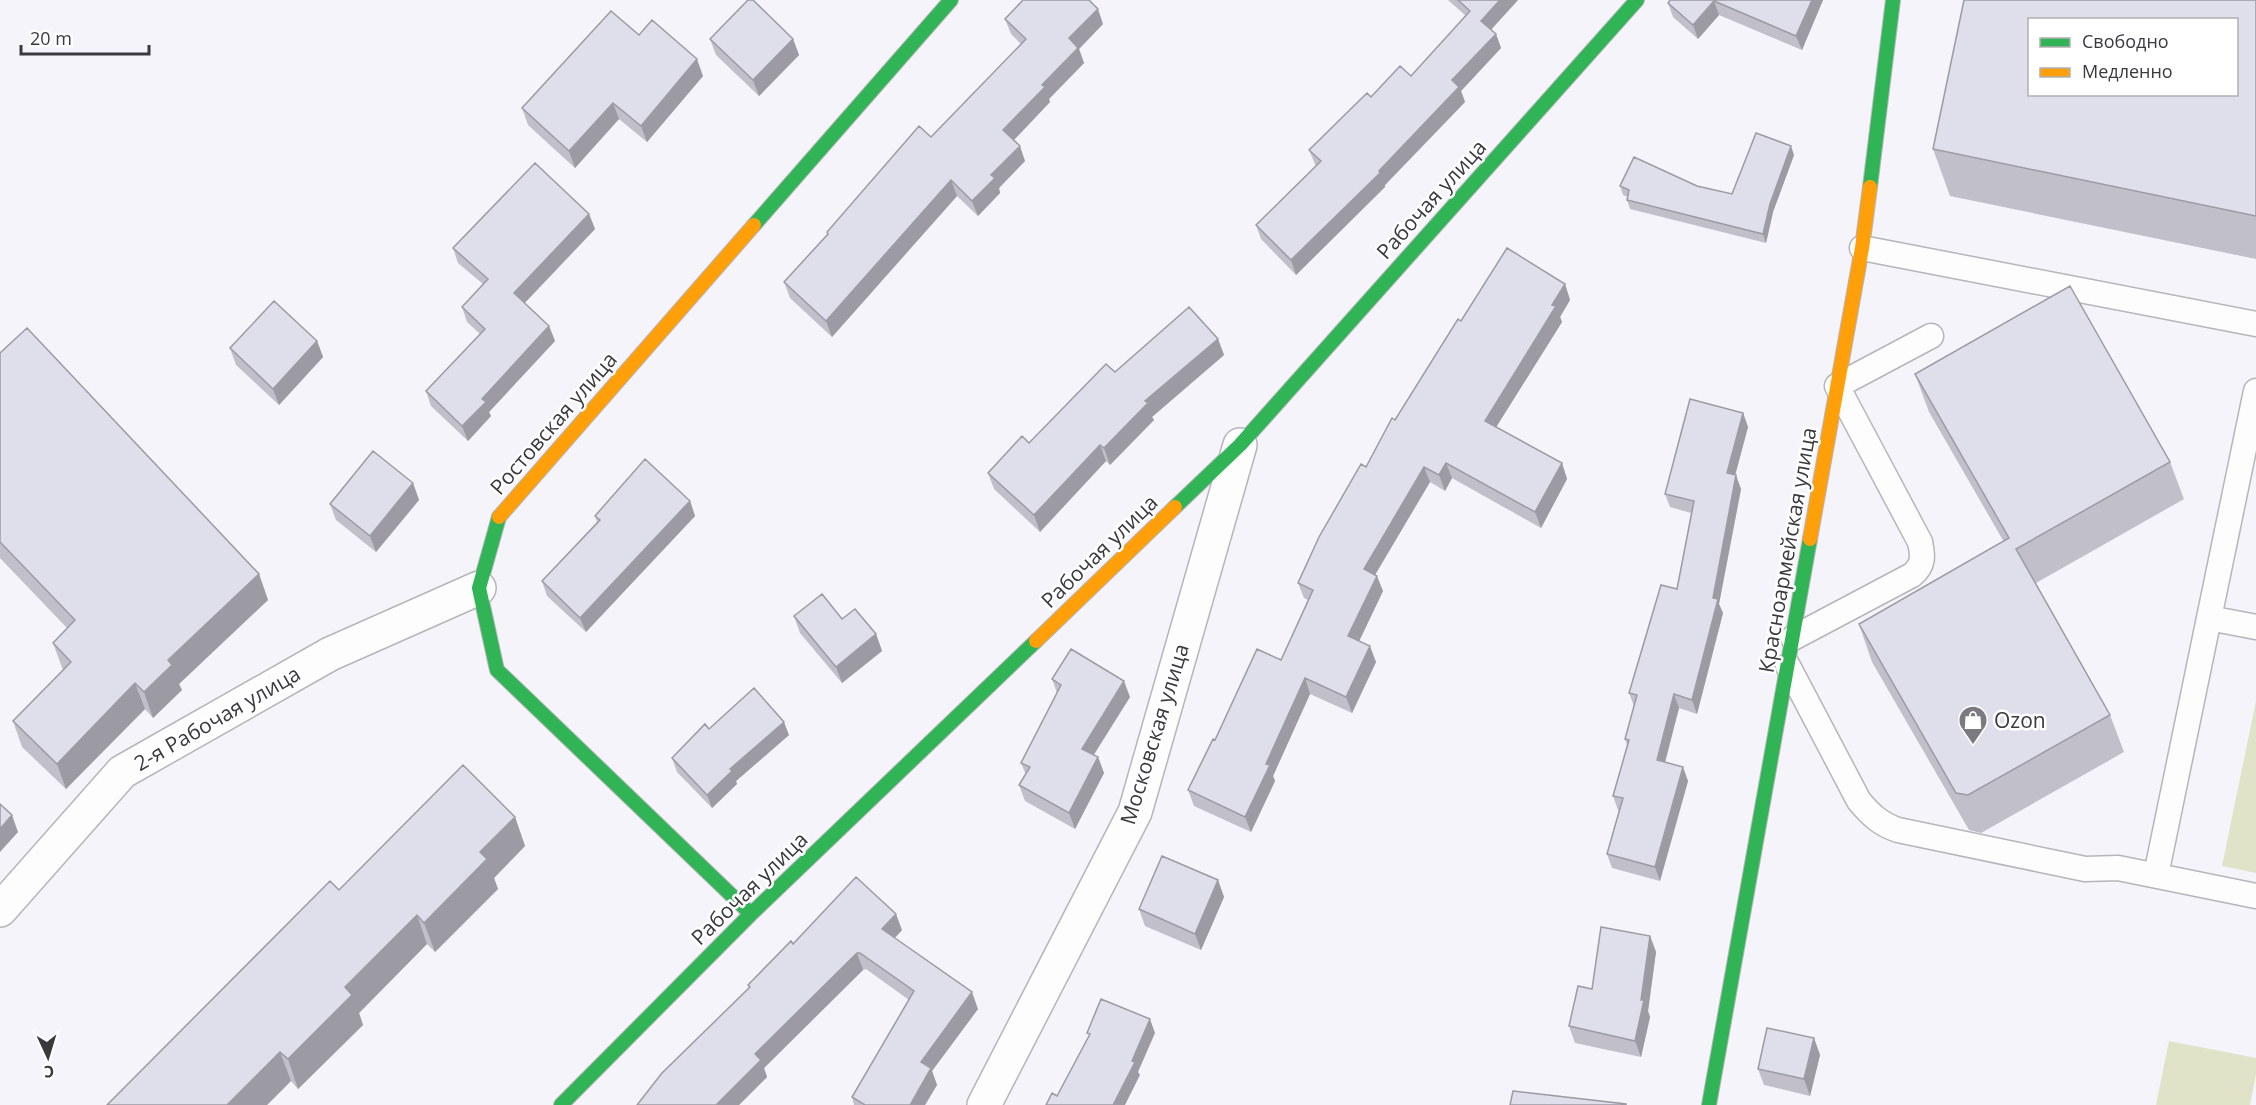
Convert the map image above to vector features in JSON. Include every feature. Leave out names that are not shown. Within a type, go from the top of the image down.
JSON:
[{"type":"street","name":"Ростовская улица","points":[[751,914],[497,670],[479,588],[500,515],[951,0]]},
{"type":"street","name":"Рабочая улица","points":[[561,1105],[751,914],[1240,445],[1637,0]]},
{"type":"street","name":"Красноармейская улица","points":[[1709,1105],[1862,248],[1893,0]]},
{"type":"street","name":"Московская улица","points":[[984,1105],[1135,812],[1240,445]]},
{"type":"street","name":"2-я Рабочая улица","points":[[0,910],[122,772],[330,654],[479,588]]},
{"type":"lane","points":[[1862,248],[2256,324]]},
{"type":"lane","points":[[1793,638],[1912,575],[1919,569],[1923,558],[1920,542],[1837,386],[1931,336]]},
{"type":"lane","points":[[2156,875],[2256,391]]},
{"type":"lane","points":[[2209,618],[2256,627]]},
{"type":"lane","points":[[1788,666],[1859,801],[1873,817],[1884,825],[1898,831],[2085,869],[2118,868],[2256,896]]},
{"type":"green space","points":[[2256,701],[2256,873],[2222,866]]},
{"type":"green space","points":[[2169,1041],[2256,1058],[2256,1074],[2250,1105],[2156,1105]]},
{"type":"building","points":[[748,0],[753,0],[793,39],[753,80],[710,39]]},
{"type":"building","points":[[1023,0],[1089,0],[1098,9],[1069,38],[1078,48],[1042,85],[1045,87],[1003,130],[1020,146],[991,175],[995,178],[972,201],[951,180],[826,321],[784,282],[828,234],[827,232],[919,126],[931,137],[1026,39],[1005,19]]},
{"type":"building","points":[[1458,0],[1500,0],[1481,21],[1496,34],[1452,80],[1459,87],[1379,171],[1380,173],[1291,260],[1256,225],[1321,161],[1309,150],[1367,93],[1371,97],[1400,66],[1411,76],[1470,11]]},
{"type":"building","points":[[1670,0],[1812,0],[1796,36],[1714,1],[1693,25],[1668,3]]},
{"type":"building","points":[[1964,0],[2256,0],[2256,216],[1933,149]]},
{"type":"building","points":[[611,11],[639,35],[652,20],[697,59],[641,126],[613,103],[569,151],[522,108]]},
{"type":"building","points":[[1756,133],[1791,146],[1770,204],[1763,234],[1627,200],[1629,190],[1620,186],[1634,157],[1697,186],[1732,194]]},
{"type":"building","points":[[535,163],[589,214],[514,293],[549,326],[482,399],[486,402],[462,426],[426,391],[485,329],[462,307],[488,279],[453,248]]},
{"type":"building","points":[[1507,248],[1565,284],[1552,305],[1556,306],[1485,421],[1562,463],[1535,512],[1446,463],[1439,475],[1424,467],[1364,569],[1377,576],[1348,636],[1370,646],[1346,697],[1305,678],[1266,764],[1270,765],[1245,817],[1188,790],[1213,739],[1215,740],[1257,649],[1281,660],[1313,590],[1298,583],[1319,537],[1361,464],[1366,467],[1392,418],[1395,420],[1458,319],[1461,321]]},
{"type":"building","points":[[2070,286],[2170,462],[2016,549],[2110,715],[1968,795],[1956,793],[1859,624],[2009,538],[1915,374]]},
{"type":"building","points":[[274,301],[317,341],[273,389],[230,348]]},
{"type":"building","points":[[1189,307],[1218,339],[1145,401],[1148,403],[1104,448],[1100,445],[1034,515],[988,473],[1022,436],[1029,443],[1106,364],[1115,372]]},
{"type":"building","points":[[27,328],[259,574],[168,660],[172,665],[144,692],[135,683],[57,764],[13,721],[71,662],[53,643],[75,620],[0,542],[0,353]]},
{"type":"building","points":[[1690,399],[1743,413],[1727,473],[1736,475],[1713,598],[1718,599],[1692,700],[1674,694],[1657,760],[1683,767],[1655,867],[1607,854],[1623,798],[1613,796],[1629,740],[1625,739],[1637,695],[1629,693],[1661,585],[1677,589],[1694,501],[1665,494]]},
{"type":"building","points":[[373,451],[413,483],[370,536],[330,504]]},
{"type":"building","points":[[645,459],[690,501],[580,618],[542,581],[600,520],[595,516]]},
{"type":"building","points":[[822,594],[842,619],[855,609],[876,634],[836,667],[794,616]]},
{"type":"building","points":[[1071,649],[1124,681],[1082,749],[1098,757],[1069,813],[1019,785],[1030,767],[1021,763],[1061,685],[1052,679]]},
{"type":"building","points":[[754,688],[784,722],[730,769],[732,771],[707,795],[672,758],[705,724],[709,729]]},
{"type":"building","points":[[463,765],[515,817],[480,852],[487,859],[424,923],[417,915],[345,987],[352,995],[288,1059],[280,1052],[227,1105],[107,1105],[330,881],[339,890]]},
{"type":"building","points":[[0,804],[12,815],[0,829]]},
{"type":"building","points":[[1162,856],[1218,880],[1195,934],[1139,909]]},
{"type":"building","points":[[856,877],[896,914],[882,929],[972,992],[921,1062],[931,1068],[910,1105],[865,1105],[852,1097],[914,991],[857,953],[755,1054],[761,1060],[716,1105],[637,1105],[662,1073],[750,987],[748,985],[791,941],[793,944]]},
{"type":"building","points":[[1601,927],[1650,936],[1641,1000],[1644,1000],[1635,1041],[1569,1026],[1578,986],[1592,989]]},
{"type":"building","points":[[1101,999],[1150,1019],[1132,1061],[1135,1062],[1113,1105],[1046,1105],[1052,1093],[1057,1096],[1090,1034],[1087,1033]]},
{"type":"building","points":[[1767,1028],[1814,1038],[1804,1079],[1758,1069]]},
{"type":"building","points":[[1513,1091],[1626,1104],[1626,1105],[1510,1105]]},
{"type":"traffic: fast","points":[[754,225],[951,0]]},
{"type":"traffic: fast","points":[[1175,507],[1240,445],[1637,0]]},
{"type":"traffic: fast","points":[[1870,187],[1893,0]]},
{"type":"traffic: fast","points":[[499,517],[479,588],[497,670],[751,914]]},
{"type":"traffic: fast","points":[[1709,1105],[1810,539]]},
{"type":"traffic: fast","points":[[561,1105],[751,914],[1036,641]]},
{"type":"traffic: slow","points":[[1810,539],[1862,248],[1870,187]]},
{"type":"traffic: slow","points":[[499,517],[754,225]]},
{"type":"traffic: slow","points":[[1036,641],[1175,507]]},
{"type":"place","name":"Ozon","points":[[1973,746]]}]
